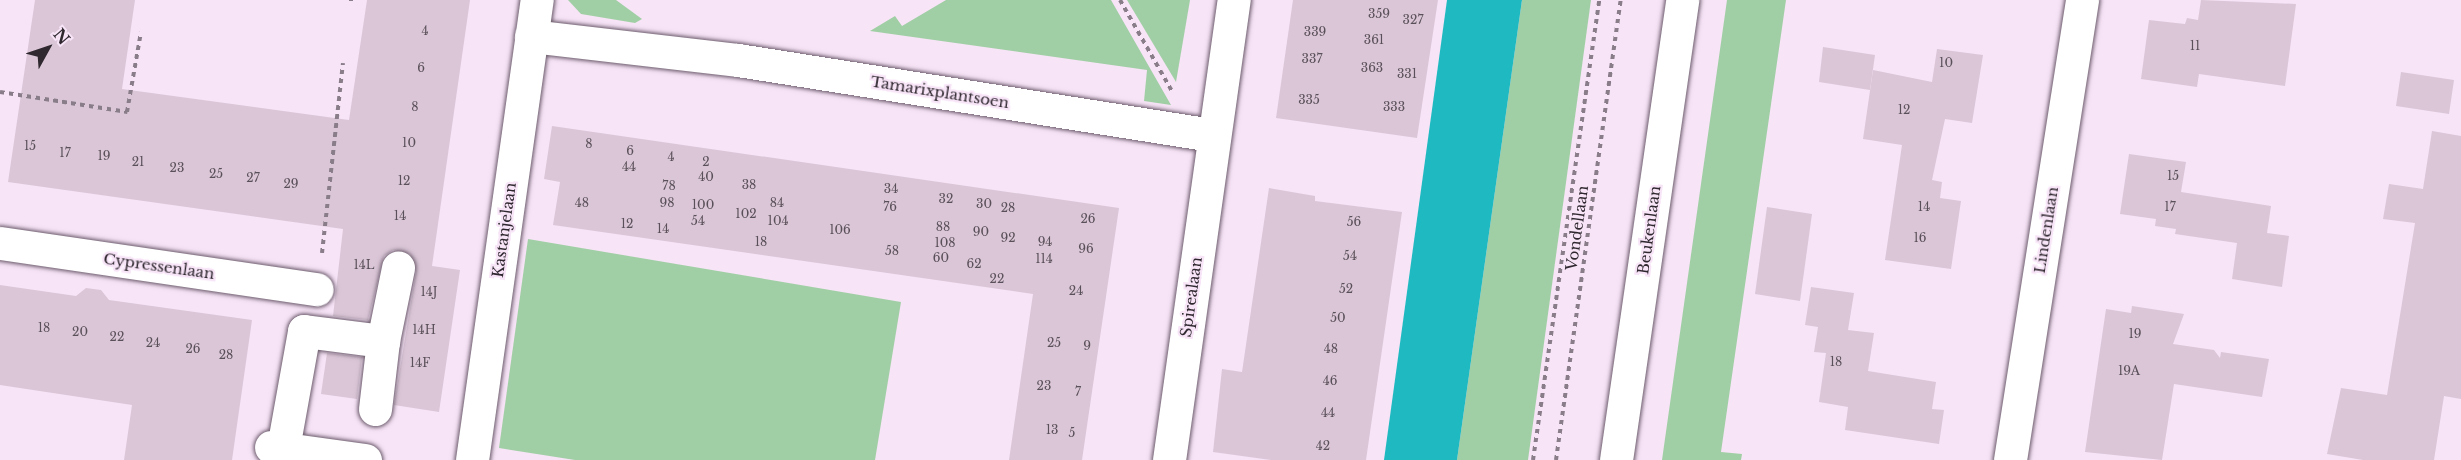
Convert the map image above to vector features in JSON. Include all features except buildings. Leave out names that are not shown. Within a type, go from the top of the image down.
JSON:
[{"type":"street","name":"Kastanjelaan","points":[[472,460],[537,0]]},
{"type":"street","points":[[1204,133],[1234,0]]},
{"type":"street","name":"Beukenlaan","points":[[1593,460],[1659,0]]},
{"type":"street","name":"Beukenlaan","points":[[1616,460],[1682,0]]},
{"type":"street","name":"Lindenlaan","points":[[2010,460],[2082,0]]},
{"type":"street","name":"Tamarixplantsoen","points":[[531,36],[738,60],[1204,133]]},
{"type":"street","name":"Spirealaan","points":[[1169,460],[1204,133]]},
{"type":"street","name":"Cypressenlaan","points":[[0,243],[317,290]]},
{"type":"street","points":[[375,409],[383,341],[398,268]]},
{"type":"street","points":[[365,460],[277,448],[304,331],[383,341]]},
{"type":"path","points":[[1120,0],[1204,133]]},
{"type":"path","points":[[1533,460],[1599,0]]},
{"type":"path","name":"Vondellaan","points":[[1556,460],[1621,0]]},
{"type":"path","points":[[0,92],[127,112],[141,32]]},
{"type":"path","points":[[317,290],[343,63]]},
{"type":"green space","points":[[568,0],[616,0],[642,19],[635,23],[581,14]]},
{"type":"green space","points":[[946,0],[1111,0],[1171,105],[1144,101],[1147,70],[870,31],[895,16],[902,26]]},
{"type":"green space","points":[[1127,0],[1190,0],[1176,82]]},
{"type":"green space","points":[[1522,0],[1591,0],[1528,460],[1457,460]]},
{"type":"green space","points":[[1727,0],[1786,0],[1721,452],[1742,454],[1741,460],[1662,460]]},
{"type":"green space","points":[[528,239],[901,302],[875,460],[575,460],[499,448]]},
{"type":"water","points":[[1447,0],[1522,0],[1457,460],[1384,460]]}]
